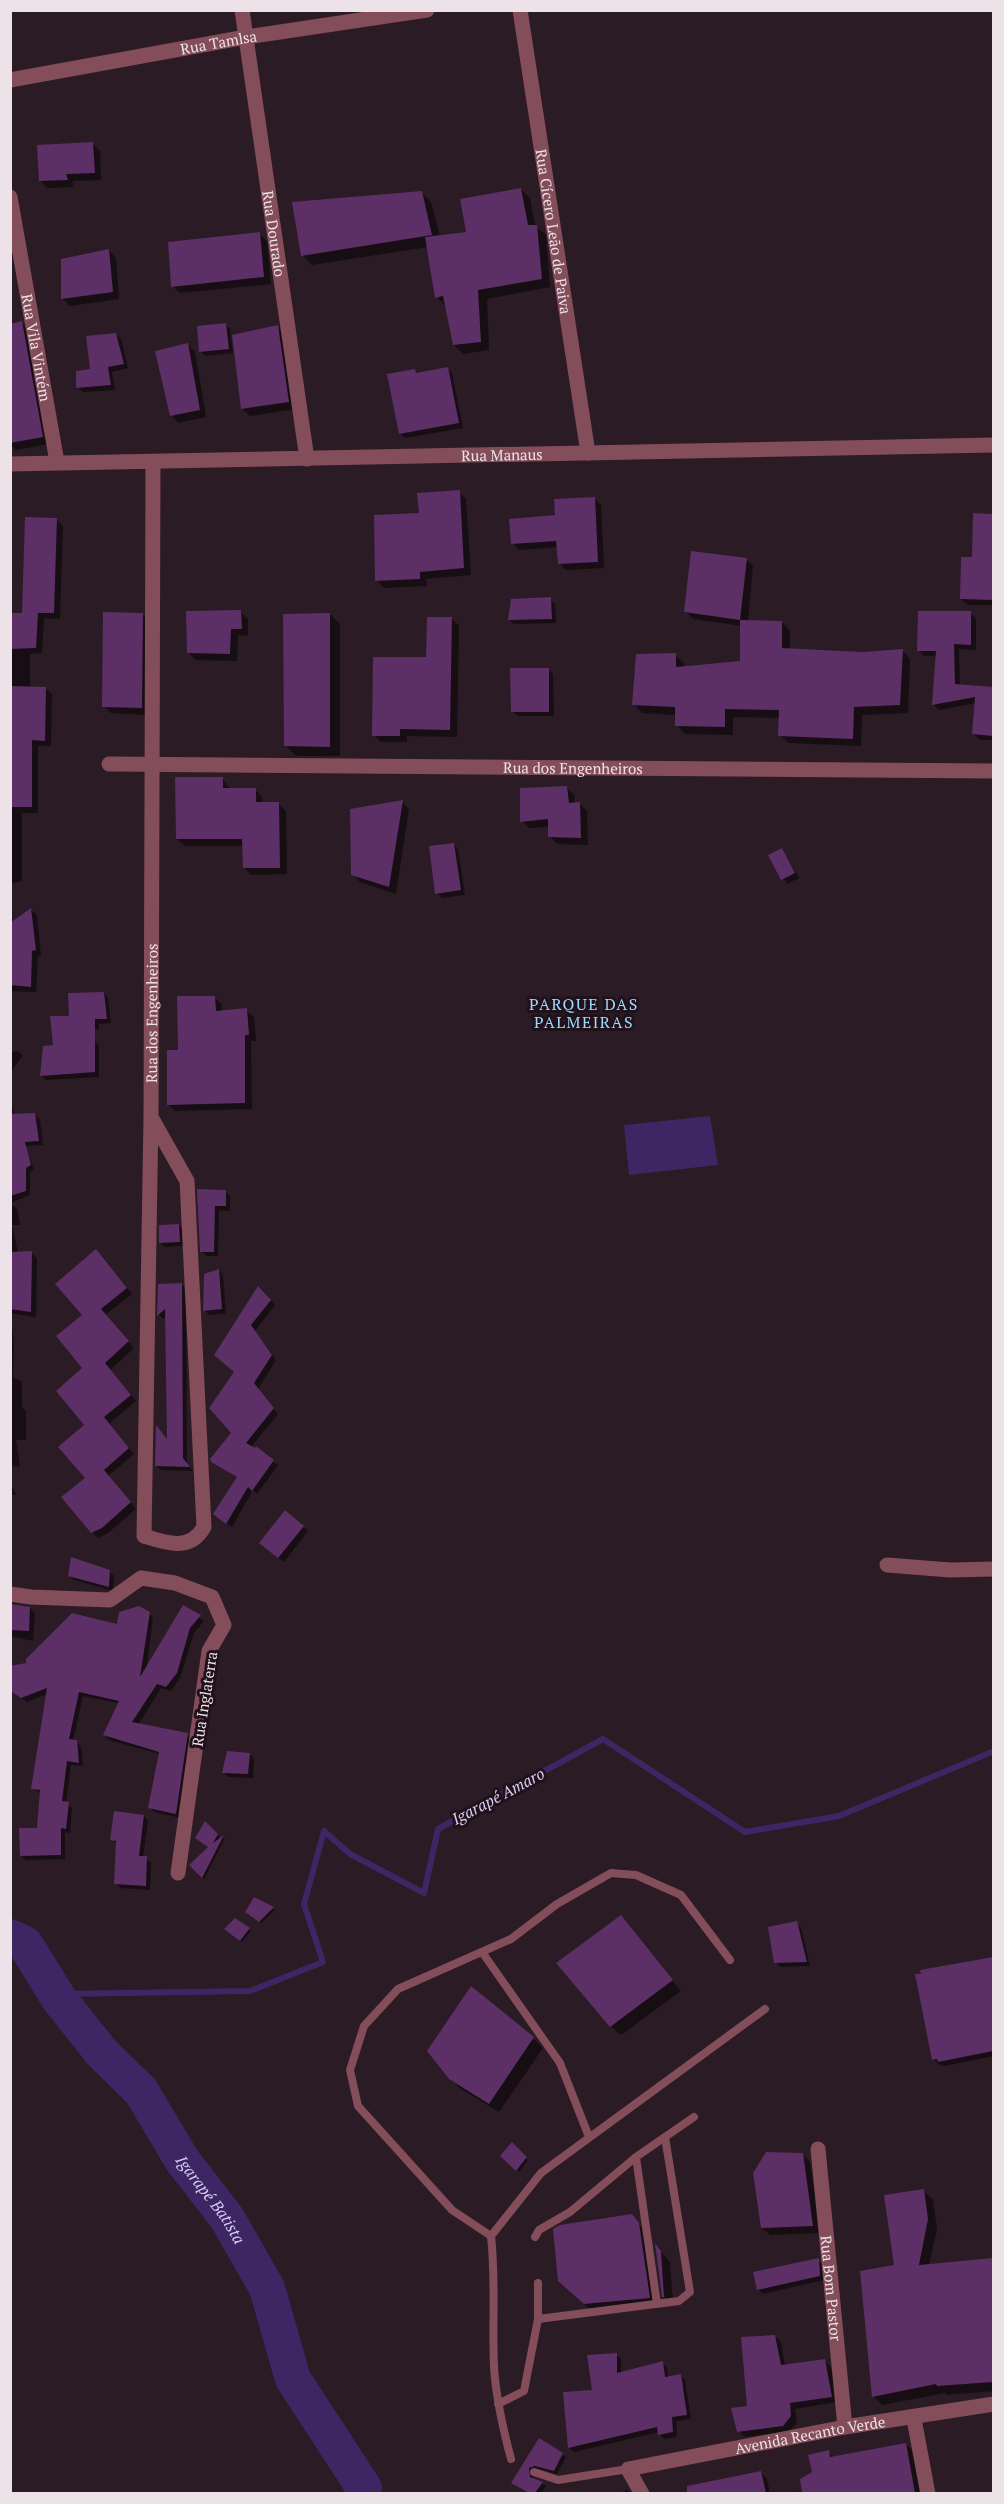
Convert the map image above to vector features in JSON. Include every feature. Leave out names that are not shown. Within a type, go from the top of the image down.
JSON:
[{"type":"street","name":"Rua Dourado","points":[[242,10],[307,459]]},
{"type":"street","name":"Rua Tamlsa","points":[[10,80],[246,37],[427,10]]},
{"type":"street","name":"Rua Cícero Leão de Paiva","points":[[520,10],[588,453]]},
{"type":"street","name":"Rua Vila Vintém","points":[[10,197],[57,462]]},
{"type":"street","name":"Rua Manaus","points":[[10,464],[993,445]]},
{"type":"street","name":"Rua dos Engenheiros","points":[[151,1118],[187,1181],[204,1527],[192,1540],[170,1545],[144,1536],[151,1118],[153,463]]},
{"type":"street","name":"Rua dos Engenheiros","points":[[110,764],[993,771]]},
{"type":"street","points":[[887,1565],[950,1570],[993,1569]]},
{"type":"street","name":"Rua Inglaterra","points":[[10,1594],[110,1600],[141,1578],[175,1583],[212,1597],[224,1625],[209,1651],[178,1873]]},
{"type":"street","name":"Rua Bom Pastor","points":[[818,2149],[845,2427]]},
{"type":"street","name":"Avenida Recanto Verde","points":[[628,2469],[845,2427],[914,2419],[993,2404]]},
{"type":"street","points":[[914,2419],[928,2493]]},
{"type":"street","points":[[628,2469],[642,2493]]},
{"type":"lane","points":[[491,2236],[452,2210],[358,2106],[350,2070],[364,2026],[398,1989],[511,1939],[557,1904],[610,1873],[636,1875],[681,1895],[730,1960]]},
{"type":"lane","points":[[482,1952],[560,2063],[589,2137]]},
{"type":"lane","points":[[511,2459],[498,2404],[494,2367],[495,2275],[491,2236],[540,2173],[765,2008]]},
{"type":"lane","points":[[535,2237],[539,2230],[570,2212],[636,2157],[694,2117]]},
{"type":"lane","points":[[538,2319],[679,2301],[690,2292],[665,2137]]},
{"type":"lane","points":[[636,2157],[657,2304]]},
{"type":"lane","points":[[498,2404],[524,2391],[538,2319],[538,2283]]},
{"type":"lane","points":[[534,2472],[558,2480],[628,2469]]},
{"type":"shaded area","points":[[710,1116],[718,1165],[629,1175],[624,1125]]},
{"type":"building","points":[[93,142],[95,173],[66,174],[68,180],[39,181],[37,145]]},
{"type":"building","points":[[521,188],[528,225],[537,225],[542,279],[478,290],[481,342],[453,345],[443,296],[435,298],[425,237],[466,232],[460,199]]},
{"type":"building","points":[[422,191],[432,235],[301,256],[292,202]]},
{"type":"building","points":[[260,232],[264,277],[171,287],[168,242]]},
{"type":"building","points":[[109,249],[113,292],[61,299],[61,259]]},
{"type":"building","points":[[22,321],[43,437],[10,443],[10,324]]},
{"type":"building","points":[[226,323],[229,349],[199,352],[197,326]]},
{"type":"building","points":[[278,325],[289,402],[241,409],[232,335]]},
{"type":"building","points":[[116,333],[124,364],[108,367],[111,385],[76,388],[76,371],[90,369],[86,336]]},
{"type":"building","points":[[188,343],[200,410],[170,416],[155,351]]},
{"type":"building","points":[[448,367],[459,423],[399,434],[387,374],[415,369],[416,373]]},
{"type":"building","points":[[460,490],[464,568],[420,572],[420,579],[375,581],[374,515],[419,513],[417,493]]},
{"type":"building","points":[[595,497],[598,562],[558,564],[556,541],[511,544],[509,519],[555,515],[554,499]]},
{"type":"building","points":[[973,513],[993,514],[993,600],[960,599],[961,557],[972,557]]},
{"type":"building","points":[[25,517],[57,518],[54,613],[38,613],[36,648],[10,649],[10,613],[22,613]]},
{"type":"building","points":[[691,551],[747,558],[740,620],[684,612]]},
{"type":"building","points":[[551,597],[552,619],[508,620],[511,599]]},
{"type":"building","points":[[241,610],[242,629],[231,629],[230,654],[187,653],[186,611]]},
{"type":"building","points":[[918,611],[971,611],[971,645],[954,644],[955,684],[993,687],[993,736],[972,734],[975,697],[932,705],[936,651],[917,651]]},
{"type":"building","points":[[103,612],[143,613],[142,708],[102,707]]},
{"type":"building","points":[[330,613],[330,747],[284,746],[283,614]]},
{"type":"building","points":[[427,617],[452,617],[450,730],[400,729],[400,736],[372,736],[373,657],[426,657]]},
{"type":"building","points":[[740,620],[782,621],[782,648],[863,652],[903,649],[900,705],[854,707],[853,739],[778,736],[779,710],[725,709],[725,727],[675,726],[675,707],[632,705],[636,654],[676,653],[676,667],[740,661]]},
{"type":"building","points":[[510,668],[549,668],[549,712],[511,712]]},
{"type":"building","points":[[10,686],[46,687],[45,741],[32,740],[32,807],[10,807]]},
{"type":"building","points":[[175,777],[223,777],[223,788],[256,788],[256,802],[279,802],[280,868],[243,868],[242,839],[176,839]]},
{"type":"building","points":[[567,786],[569,803],[580,802],[581,838],[548,837],[548,819],[520,822],[520,788]]},
{"type":"building","points":[[403,800],[389,887],[351,875],[350,809]]},
{"type":"building","points":[[454,843],[461,890],[435,894],[429,846]]},
{"type":"building","points":[[782,848],[795,873],[781,880],[768,855]]},
{"type":"building","points":[[31,908],[36,950],[32,951],[31,987],[10,985],[10,923]]},
{"type":"building","points":[[104,992],[107,1019],[95,1019],[95,1072],[40,1076],[43,1046],[53,1045],[50,1016],[69,1016],[68,993]]},
{"type":"building","points":[[177,996],[215,996],[216,1011],[247,1008],[249,1035],[245,1035],[245,1103],[167,1105],[167,1050],[178,1050]]},
{"type":"building","points":[[35,1113],[39,1141],[25,1142],[31,1165],[26,1168],[26,1191],[10,1196],[10,1114]]},
{"type":"building","points":[[197,1189],[226,1190],[226,1206],[215,1206],[214,1252],[200,1252]]},
{"type":"building","points":[[179,1224],[180,1242],[159,1243],[159,1225]]},
{"type":"building","points":[[96,1249],[127,1288],[101,1309],[129,1341],[105,1363],[131,1395],[104,1417],[129,1448],[104,1470],[131,1502],[102,1528],[91,1533],[61,1497],[85,1478],[58,1447],[84,1425],[56,1391],[82,1368],[56,1336],[82,1315],[55,1284]]},
{"type":"building","points":[[32,1251],[31,1312],[10,1309],[10,1252]]},
{"type":"building","points":[[219,1269],[222,1309],[203,1311],[204,1274]]},
{"type":"building","points":[[182,1283],[183,1458],[190,1467],[155,1466],[156,1425],[167,1439],[165,1309],[157,1316],[158,1284]]},
{"type":"building","points":[[258,1286],[271,1300],[251,1325],[272,1355],[254,1383],[274,1408],[246,1443],[255,1448],[256,1446],[274,1460],[252,1491],[248,1487],[226,1524],[213,1514],[237,1477],[211,1462],[210,1459],[231,1433],[209,1408],[234,1372],[214,1355]]},
{"type":"building","points":[[285,1510],[304,1526],[278,1558],[259,1543]]},
{"type":"building","points":[[71,1557],[110,1570],[109,1587],[68,1576]]},
{"type":"building","points":[[10,1604],[30,1607],[29,1631],[10,1630]]},
{"type":"building","points":[[183,1605],[201,1615],[190,1628],[177,1673],[166,1687],[157,1684],[132,1722],[188,1733],[176,1814],[148,1808],[159,1752],[103,1735],[119,1701],[79,1692],[69,1739],[77,1740],[79,1763],[67,1761],[62,1801],[69,1802],[66,1829],[61,1828],[61,1855],[20,1856],[19,1828],[37,1828],[40,1790],[31,1789],[47,1688],[21,1698],[10,1691],[10,1666],[26,1663],[26,1659],[72,1613],[117,1624],[119,1612],[139,1606],[150,1612],[140,1677]]},
{"type":"building","points":[[227,1751],[250,1753],[248,1774],[222,1773]]},
{"type":"building","points":[[114,1811],[144,1815],[139,1856],[147,1856],[146,1886],[114,1884],[116,1841],[110,1840]]},
{"type":"building","points":[[205,1821],[218,1834],[213,1843],[224,1835],[202,1878],[189,1865],[208,1847],[195,1838]]},
{"type":"building","points":[[254,1897],[274,1907],[259,1922],[245,1912]]},
{"type":"building","points":[[621,1915],[673,1980],[610,2027],[556,1963]]},
{"type":"building","points":[[235,1918],[250,1928],[240,1941],[224,1929]]},
{"type":"building","points":[[797,1921],[807,1962],[774,1963],[768,1927]]},
{"type":"building","points":[[993,1957],[993,2051],[938,2062],[937,2059],[932,2060],[915,1974],[921,1974],[920,1970]]},
{"type":"building","points":[[471,1986],[534,2037],[489,2104],[449,2079],[427,2051]]},
{"type":"building","points":[[512,2142],[527,2157],[516,2171],[500,2156]]},
{"type":"building","points":[[766,2152],[803,2153],[813,2226],[761,2228],[753,2173]]},
{"type":"building","points":[[924,2189],[928,2219],[919,2265],[993,2258],[993,2382],[937,2386],[936,2384],[872,2397],[860,2271],[894,2265],[884,2195]]},
{"type":"building","points":[[632,2214],[639,2223],[650,2298],[584,2304],[558,2281],[553,2229],[560,2225]]},
{"type":"building","points":[[655,2243],[661,2251],[664,2297],[662,2297]]},
{"type":"building","points":[[819,2258],[820,2276],[757,2290],[753,2272]]},
{"type":"building","points":[[775,2335],[781,2365],[825,2359],[832,2397],[790,2403],[791,2416],[783,2426],[737,2432],[731,2408],[747,2406],[741,2337]]},
{"type":"building","points":[[617,2353],[617,2373],[663,2361],[665,2377],[681,2374],[687,2415],[672,2417],[673,2432],[658,2435],[657,2427],[568,2448],[563,2392],[592,2390],[587,2355]]},
{"type":"building","points":[[539,2438],[563,2453],[554,2471],[535,2466],[529,2468],[530,2477],[543,2482],[535,2493],[529,2493],[511,2483]]},
{"type":"building","points":[[906,2443],[915,2493],[802,2493],[800,2479],[812,2472],[808,2455],[829,2450],[830,2457]]},
{"type":"building","points":[[761,2471],[766,2493],[687,2493],[687,2486]]},
{"type":"waterway","name":"Igarapé Amaro","points":[[58,1994],[250,1991],[323,1962],[304,1904],[324,1831],[350,1854],[424,1893],[438,1829],[603,1739],[745,1832],[839,1816],[994,1751]]},
{"type":"waterway","name":"Igarapé Batista","points":[[10,1937],[25,1944],[59,1999],[102,2053],[141,2091],[182,2160],[227,2218],[267,2288],[293,2379],[364,2488],[362,2494]]},
{"type":"district","name":"PARQUE DAS PALMEIRAS","points":[[584,1013]]}]
